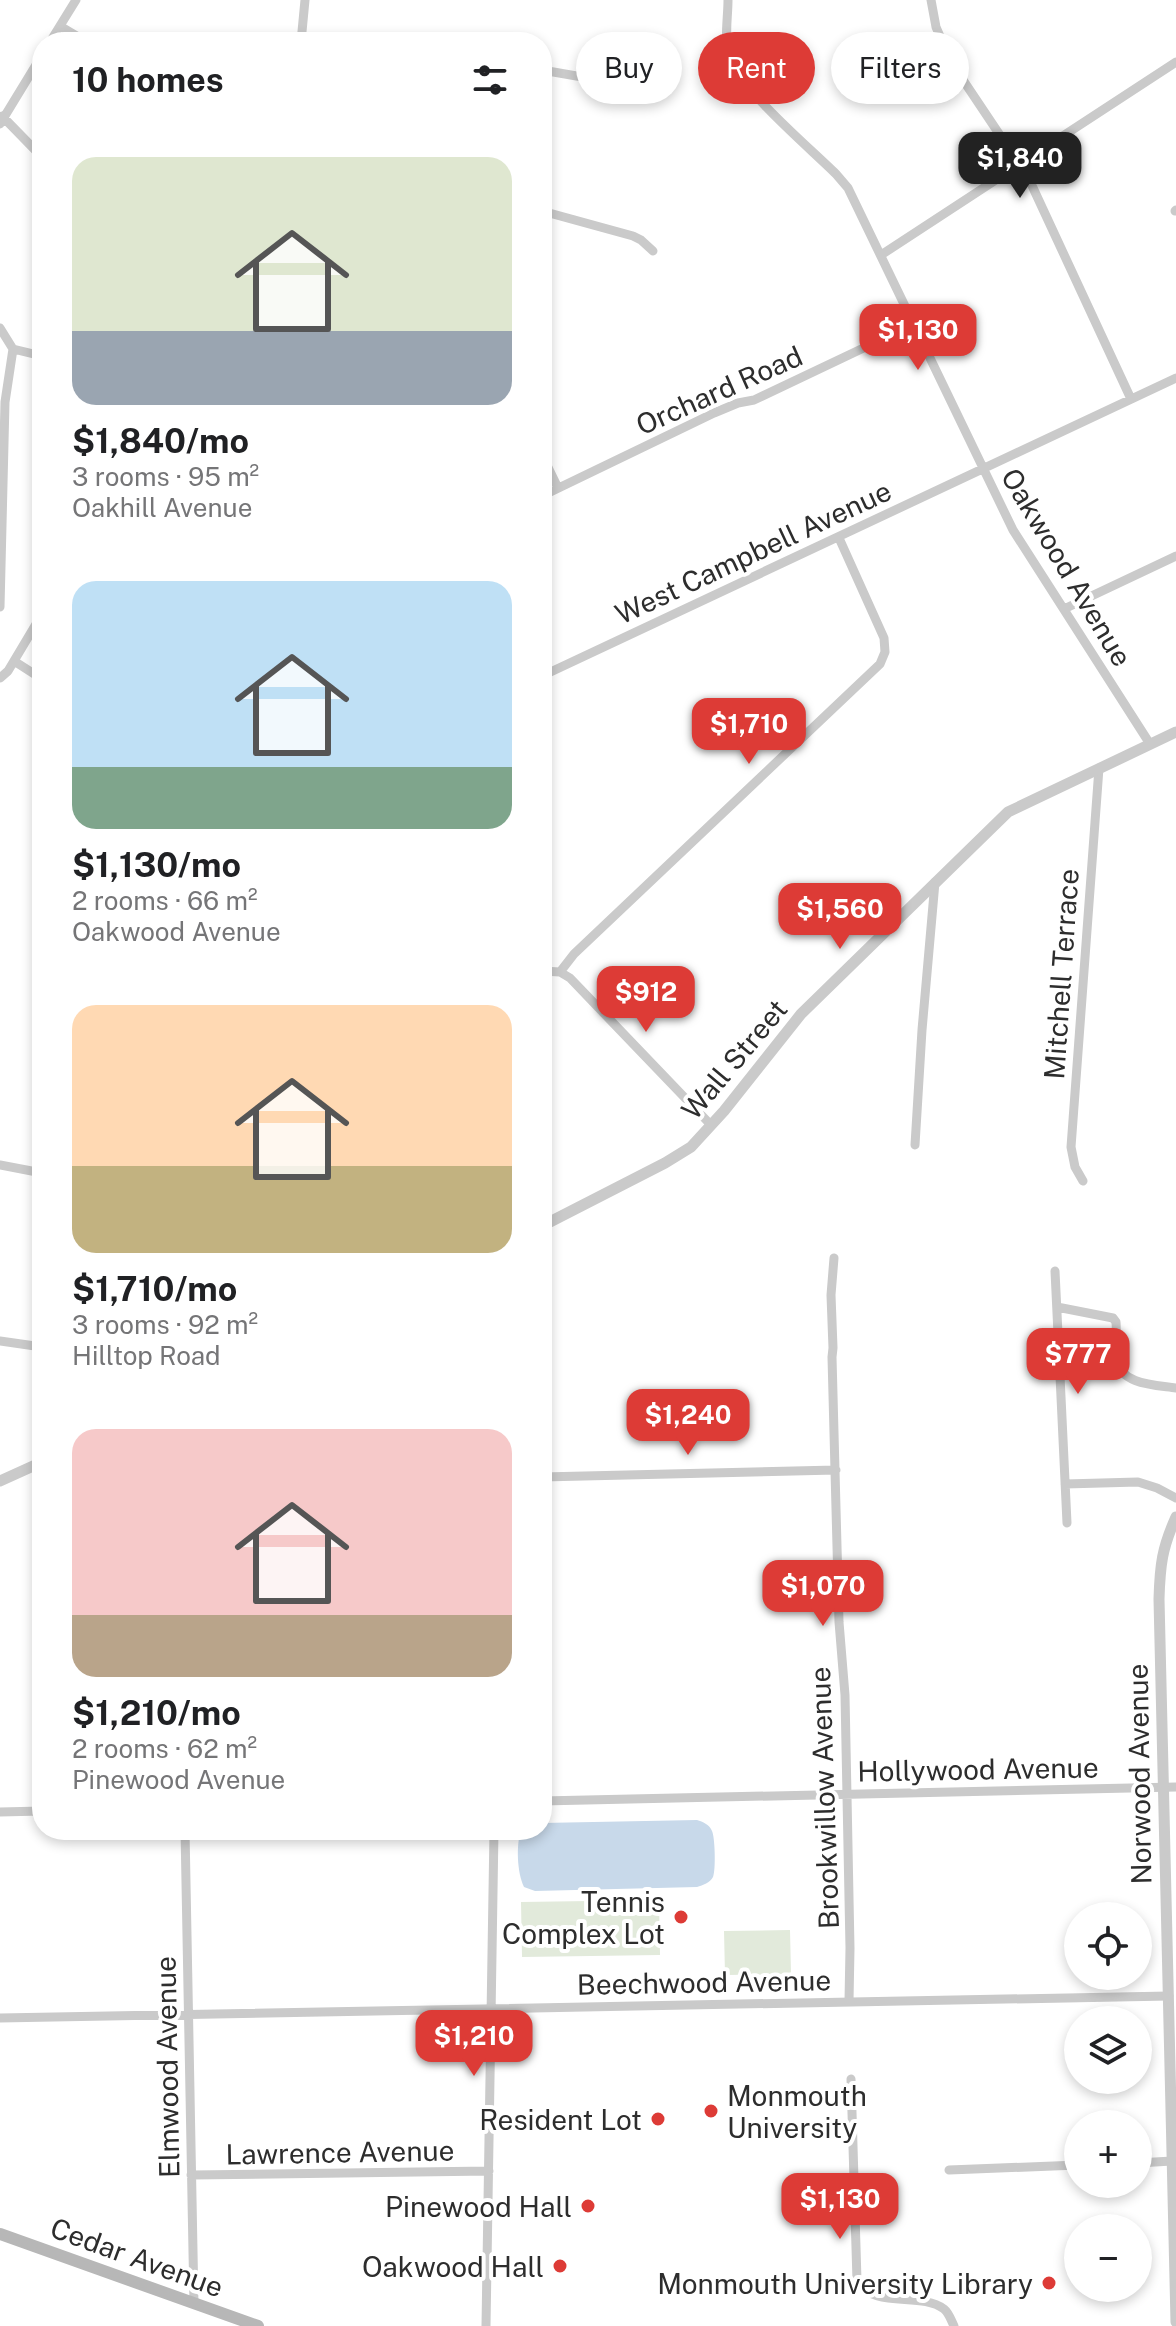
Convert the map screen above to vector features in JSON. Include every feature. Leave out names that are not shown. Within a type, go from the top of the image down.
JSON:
[{"type":"main road","name":"Cedar Avenue","points":[[0,2234],[258,2326]]},
{"type":"street","points":[[56,32],[76,0]]},
{"type":"street","points":[[302,32],[305,0]]},
{"type":"street","name":"Oakwood Avenue","points":[[728,0],[727,46],[735,70],[748,87],[843,181],[1013,530],[1150,744]]},
{"type":"street","points":[[931,0],[936,27],[951,62],[1028,177],[1131,399]]},
{"type":"street","points":[[60,26],[70,32]]},
{"type":"street","points":[[881,255],[1176,62]]},
{"type":"street","points":[[32,71],[1,119],[32,148]]},
{"type":"street","points":[[552,72],[576,76]]},
{"type":"street","points":[[552,214],[633,236],[653,251]]},
{"type":"street","name":"Orchard Road","points":[[552,491],[714,413],[754,400],[914,324]]},
{"type":"street","points":[[0,328],[13,349],[5,402],[0,607]]},
{"type":"street","points":[[13,349],[32,354]]},
{"type":"street","name":"West Campbell Avenue","points":[[552,671],[1176,378]]},
{"type":"street","points":[[552,476],[558,488]]},
{"type":"street","points":[[560,972],[574,954],[880,664],[885,652],[884,638],[839,538]]},
{"type":"street","points":[[1064,609],[1176,556]]},
{"type":"street","points":[[0,678],[8,671],[32,631]]},
{"type":"street","points":[[14,661],[32,673]]},
{"type":"street","name":"Wall Street","points":[[552,1221],[678,1155],[696,1142],[801,1014],[1008,812],[1176,732]]},
{"type":"street","name":"Mitchell Terrace","points":[[1083,1181],[1075,1167],[1071,1147],[1099,768]]},
{"type":"street","points":[[915,1145],[935,882]]},
{"type":"street","points":[[552,972],[570,978],[710,1124]]},
{"type":"street","points":[[0,1165],[32,1171]]},
{"type":"street","name":"Brookwillow Avenue","points":[[834,1258],[831,1295],[839,1622],[845,1695],[849,2001]]},
{"type":"street","points":[[1055,1271],[1067,1523]]},
{"type":"street","points":[[1057,1307],[1113,1318],[1116,1322],[1118,1365],[1127,1376],[1139,1382],[1176,1388]]},
{"type":"street","points":[[1058,1336],[1117,1347]]},
{"type":"street","points":[[0,1341],[32,1346]]},
{"type":"street","points":[[0,1481],[32,1467]]},
{"type":"street","points":[[552,1477],[836,1470]]},
{"type":"street","points":[[1065,1484],[1138,1482],[1176,1498]]},
{"type":"street","name":"Norwood Avenue","points":[[1176,1517],[1160,1563],[1170,1788],[1169,1996],[1176,2322]]},
{"type":"street","name":"Hollywood Avenue","points":[[552,1801],[1170,1788]]},
{"type":"street","points":[[0,1812],[32,1811]]},
{"type":"street","name":"Elmwood Avenue","points":[[185,1840],[194,2304]]},
{"type":"street","points":[[486,2326],[494,1840]]},
{"type":"street","name":"Beechwood Avenue","points":[[0,2018],[1169,1996]]},
{"type":"street","points":[[851,2079],[857,2281],[865,2291],[878,2296],[946,2310],[954,2326]]},
{"type":"street","points":[[1152,2162],[1172,2161]]},
{"type":"street","points":[[949,2170],[1064,2166]]},
{"type":"street","name":"Lawrence Avenue","points":[[191,2175],[489,2171]]},
{"type":"green space","points":[[659,1900],[660,1955],[522,1957],[521,1902]]},
{"type":"green space","points":[[790,1930],[791,1974],[725,1975],[724,1931]]},
{"type":"water","points":[[697,1820],[706,1824],[713,1834],[713,1877],[697,1887],[535,1891],[524,1887],[522,1881],[519,1840],[552,1840],[552,1823]]},
{"type":"place","name":"Tennis Complex Lot","points":[[681,1917]]},
{"type":"place","name":"Monmouth University","points":[[711,2111]]},
{"type":"place","name":"Resident Lot","points":[[658,2119]]},
{"type":"place","name":"Pinewood Hall","points":[[588,2206]]},
{"type":"place","name":"Oakwood Hall","points":[[560,2266]]},
{"type":"place","name":"Monmouth University Library","points":[[1049,2283]]}]
